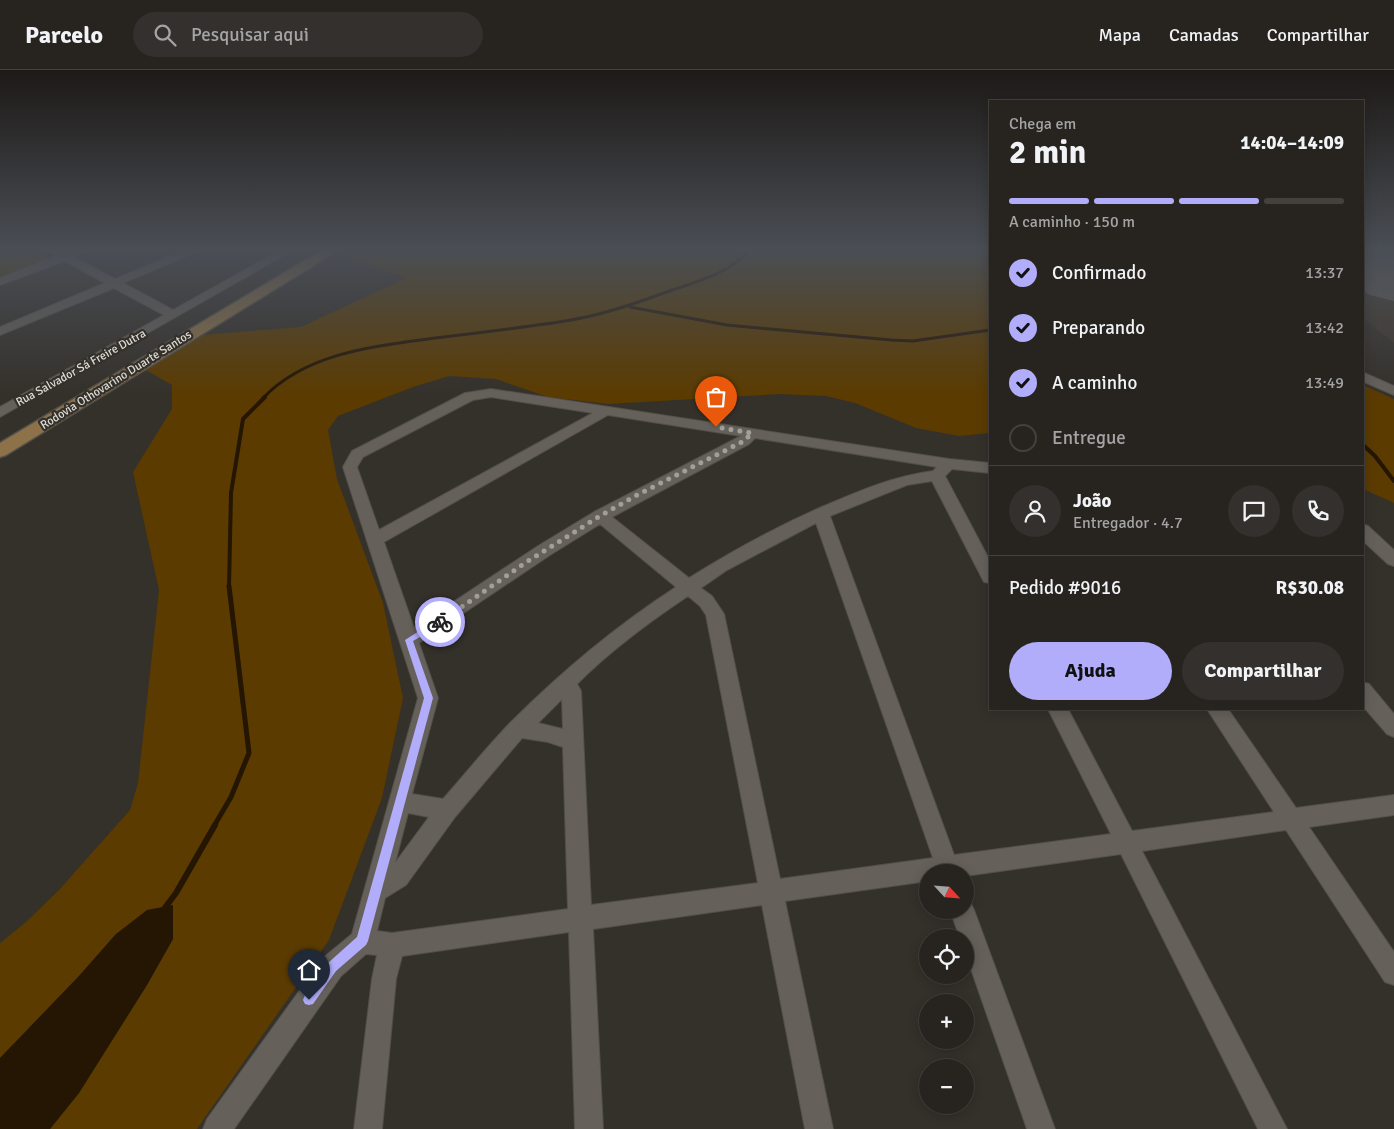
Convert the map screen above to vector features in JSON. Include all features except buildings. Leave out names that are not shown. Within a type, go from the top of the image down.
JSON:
[{"type":"main road","name":"Rodovia Othovarino Duarte Santos","points":[[0,452],[254,297]]},
{"type":"street","points":[[0,331],[80,297]]},
{"type":"street","points":[[141,297],[173,315]]},
{"type":"street","name":"Rua Salvador Sá Freire Dutra","points":[[0,413],[204,297]]},
{"type":"street","points":[[1364,377],[1394,391]]},
{"type":"street","points":[[216,1129],[332,967],[362,941],[428,698],[350,467],[353,458],[362,450],[470,396],[498,393],[901,457],[943,470],[989,575]]},
{"type":"street","points":[[375,540],[606,410]]},
{"type":"street","points":[[409,640],[446,619],[525,563],[600,516],[646,490],[744,441],[752,433]]},
{"type":"street","points":[[901,457],[906,468],[904,480]]},
{"type":"street","points":[[375,891],[398,877],[447,810],[518,729],[566,682],[620,635],[687,587],[755,547],[821,514],[904,480],[943,470],[989,468]]},
{"type":"street","points":[[821,514],[946,864]]},
{"type":"street","points":[[600,516],[706,601],[715,614],[819,1129]]},
{"type":"street","points":[[1364,532],[1394,560]]},
{"type":"street","points":[[566,682],[571,691],[574,741],[589,1129]]},
{"type":"street","points":[[1364,692],[1394,728]]},
{"type":"street","points":[[1059,710],[1274,1129]]},
{"type":"street","points":[[1218,710],[1394,973]]},
{"type":"street","points":[[518,729],[548,733],[574,741]]},
{"type":"street","points":[[400,800],[428,808],[447,810]]},
{"type":"street","points":[[974,866],[1126,842],[1394,805]]},
{"type":"street","points":[[362,941],[392,945],[771,892],[919,874]]},
{"type":"street","points":[[965,919],[1041,1129]]},
{"type":"street","points":[[368,1129],[384,979],[392,945]]},
{"type":"shaded area","points":[[364,297],[989,297],[989,433],[959,436],[916,428],[855,403],[826,396],[779,394],[608,404],[548,397],[496,379],[449,376],[413,387],[338,416],[328,430],[337,479],[383,603],[403,698],[382,798],[329,940],[197,1129],[50,1129],[79,1093],[147,985],[173,939],[173,905],[116,934],[79,976],[0,1058],[0,943],[26,922],[59,890],[130,810],[138,783],[159,590],[133,472],[172,409],[172,385],[146,370],[202,335],[301,327]]},
{"type":"shaded area","points":[[1364,297],[1394,297],[1394,343],[1364,319]]},
{"type":"shaded area","points":[[1364,385],[1394,399],[1394,503],[1364,489]]},
{"type":"shaded area","points":[[173,905],[173,939],[147,985],[79,1093],[50,1129],[0,1129],[0,1058],[79,976],[116,934],[147,910]]},
{"type":"waterway","points":[[263,398],[300,370],[321,361],[366,348],[559,322],[617,309],[651,297]]},
{"type":"waterway","points":[[630,307],[727,325],[891,340],[913,341],[989,330]]},
{"type":"waterway","points":[[229,586],[231,493],[243,419],[265,397]]},
{"type":"waterway","points":[[1364,446],[1375,456],[1394,481]]},
{"type":"waterway","points":[[214,826],[231,797],[249,753],[229,586]]},
{"type":"waterway","points":[[164,909],[176,893],[215,825]]},
{"type":"way so far","points":[[440,622],[563,538],[639,494],[744,441],[752,433],[716,427]]},
{"type":"route","points":[[309,1000],[332,967],[362,941],[428,698],[409,640],[440,622]]}]
